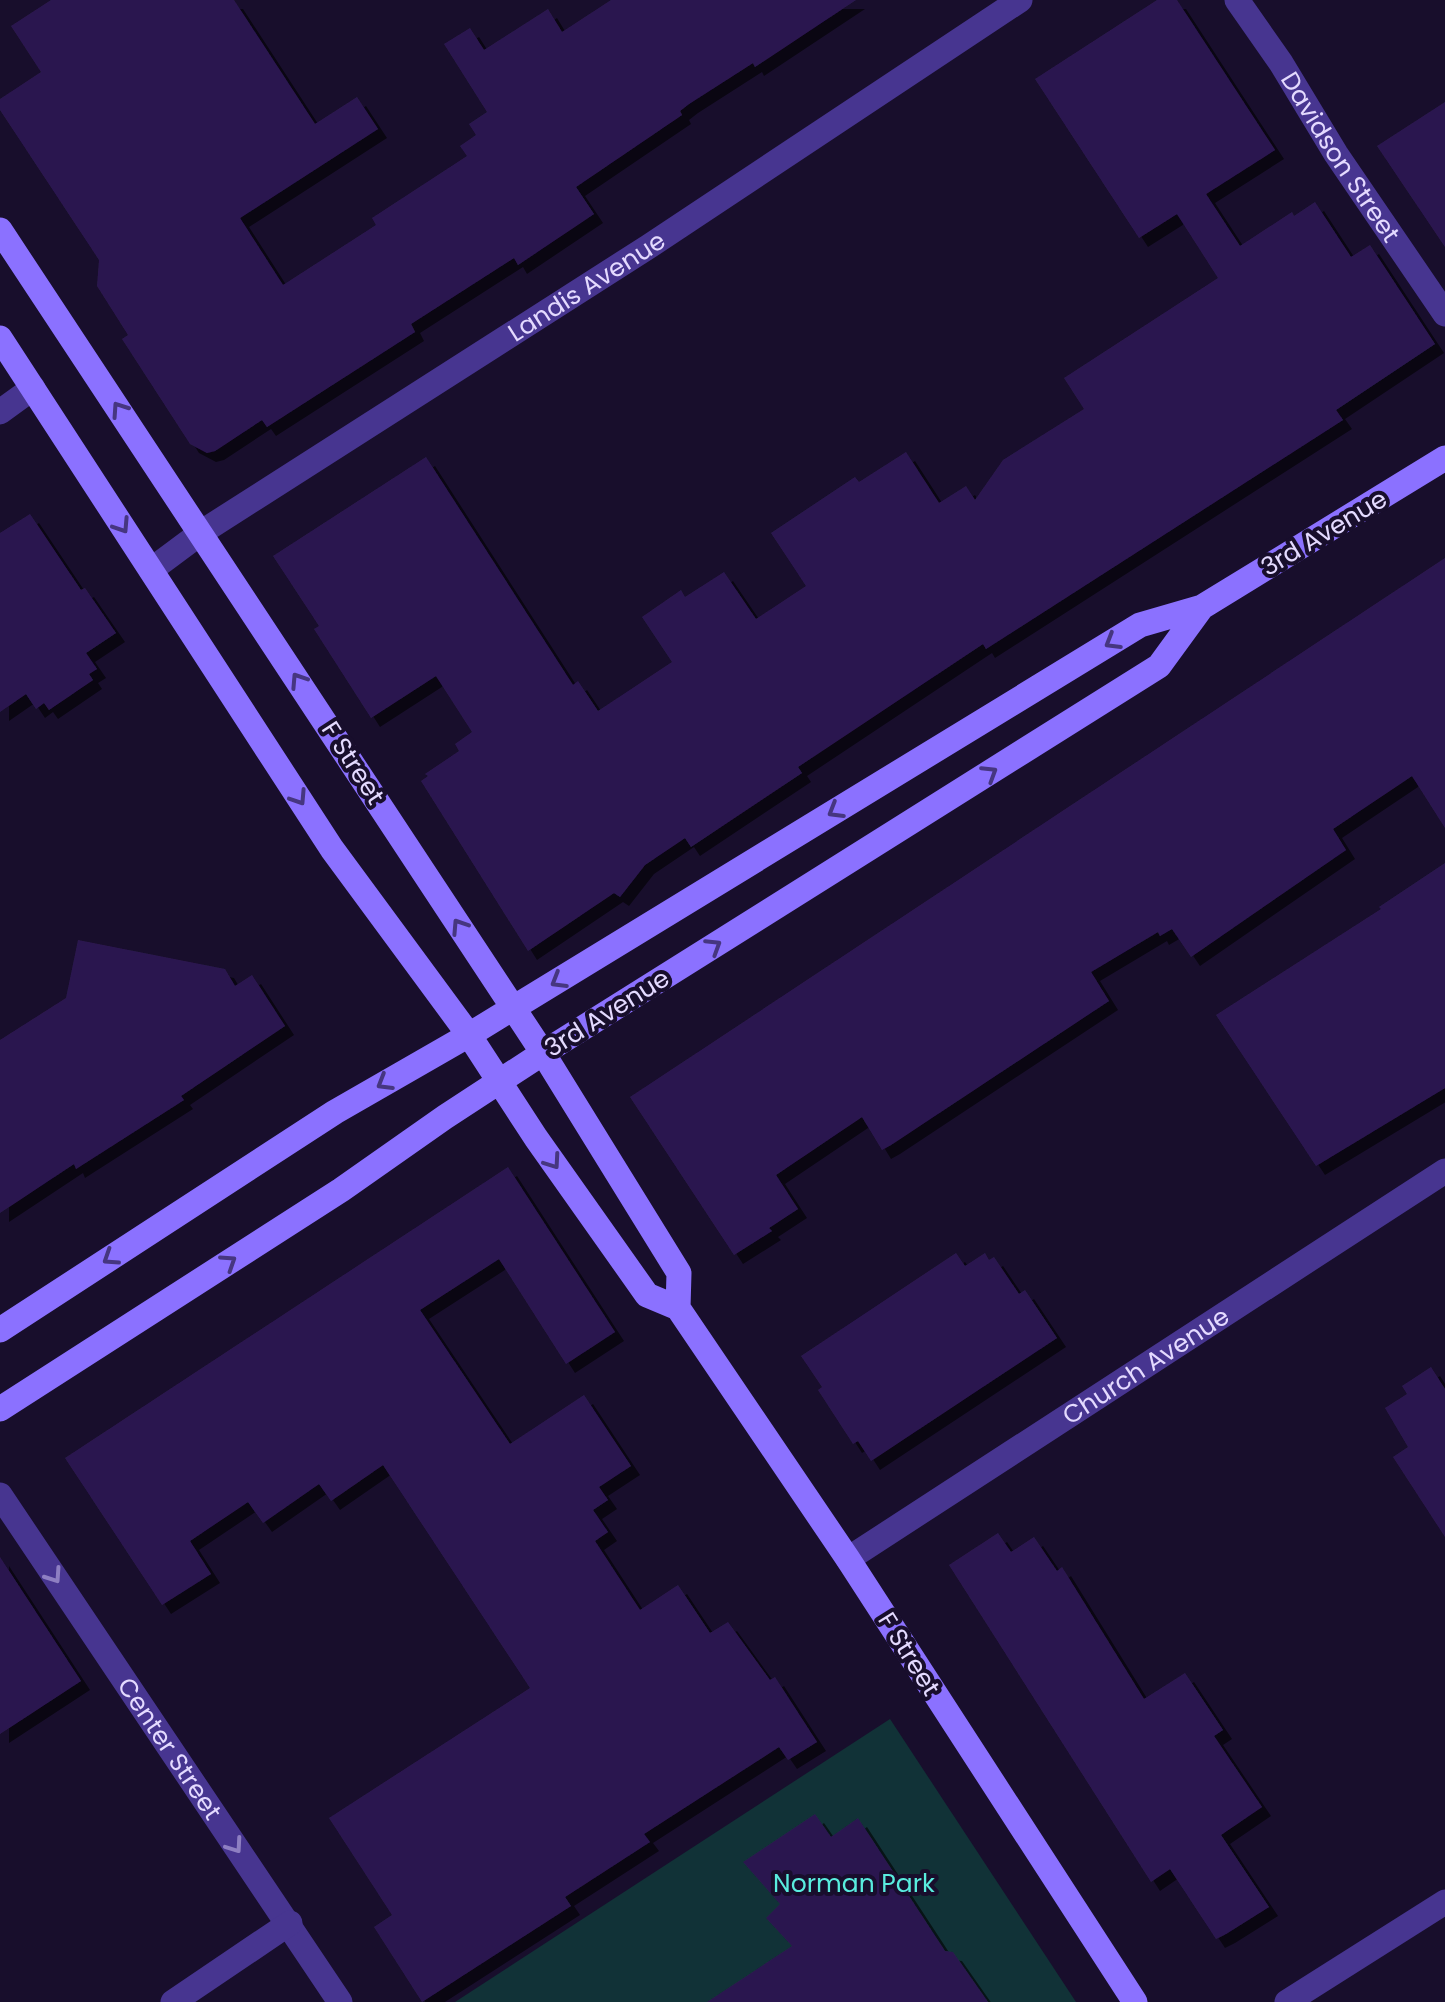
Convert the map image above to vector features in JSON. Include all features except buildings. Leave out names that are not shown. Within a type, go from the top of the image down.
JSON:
[{"type":"main road","name":"F Street","points":[[0,230],[543,1053],[678,1273],[678,1308]]},
{"type":"main road","name":"F Street","points":[[0,338],[332,849],[469,1035],[647,1295],[678,1308],[848,1559],[1136,2002]]},
{"type":"main road","name":"3rd Avenue","points":[[0,1330],[335,1112],[512,1009],[1140,624],[1202,606],[1445,458]]},
{"type":"main road","name":"3rd Avenue","points":[[0,1409],[341,1190],[543,1053],[1159,666],[1202,606]]},
{"type":"street","name":"Landis Avenue","points":[[150,570],[202,532],[632,258],[1020,0]]},
{"type":"street","name":"Davidson Street","points":[[1237,0],[1445,314]]},
{"type":"street","points":[[0,412],[33,388]]},
{"type":"street","name":"Church Avenue","points":[[848,1559],[1445,1171]]},
{"type":"street","name":"Center Street","points":[[0,1495],[340,2002]]},
{"type":"street","points":[[1287,2002],[1445,1902]]},
{"type":"street","points":[[172,2002],[290,1923]]},
{"type":"green space","name":"Norman Park","points":[[890,1719],[1076,2002],[455,2002]]}]
